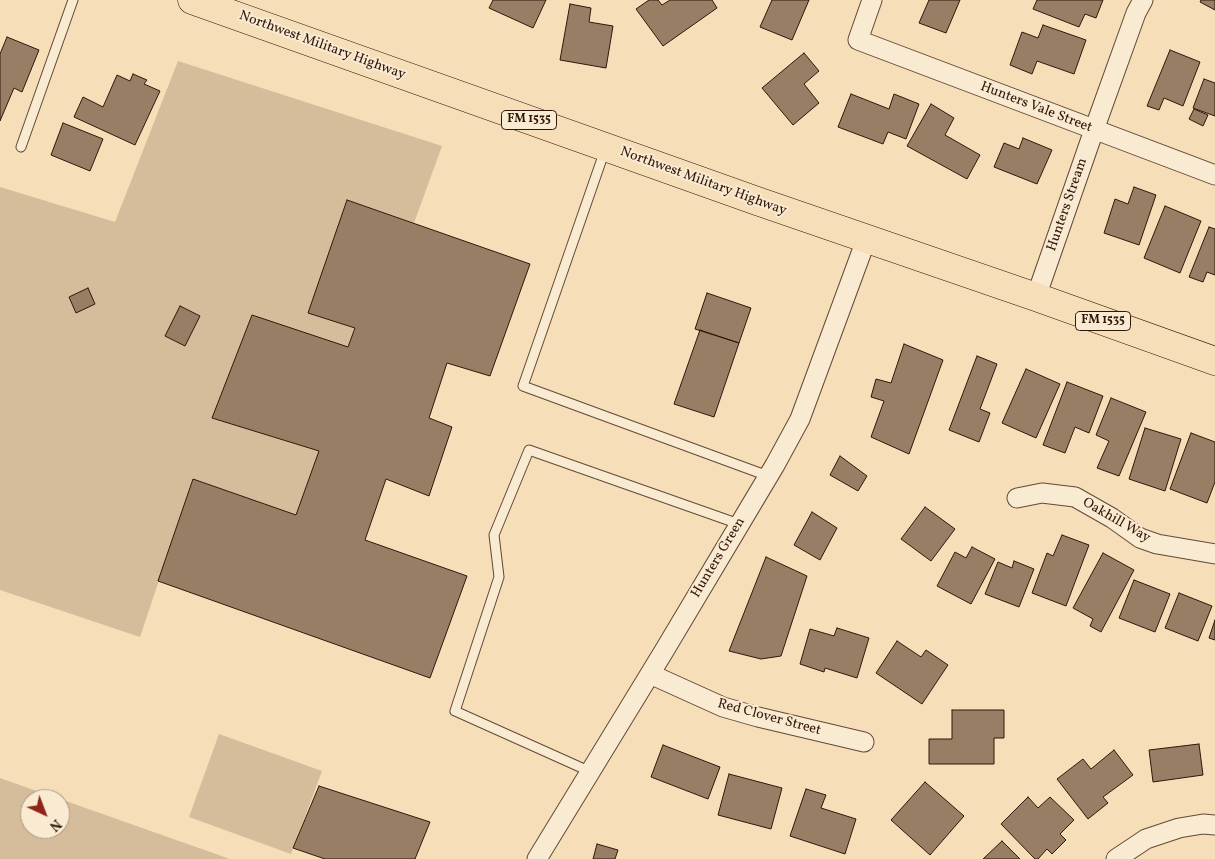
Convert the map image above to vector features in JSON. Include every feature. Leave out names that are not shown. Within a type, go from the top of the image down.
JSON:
[{"type":"main road","name":"Northwest Military Highway","points":[[192,0],[866,240],[1036,297],[1215,361]]},
{"type":"street","name":"Hunters Vale Street","points":[[872,0],[858,40],[1215,175]]},
{"type":"street","name":"Hunters Stream","points":[[1036,297],[1136,13],[1143,0]]},
{"type":"street","name":"Hunters Green","points":[[537,859],[650,674],[800,419],[866,240]]},
{"type":"street","name":"Oakhill Way","points":[[1017,498],[1042,493],[1074,497],[1112,518],[1140,538],[1157,544],[1215,554]]},
{"type":"street","name":"Red Clover Street","points":[[650,674],[723,707],[758,718],[864,742]]},
{"type":"street","points":[[1116,859],[1146,839],[1179,828],[1203,824],[1215,825]]},
{"type":"lane","points":[[21,147],[73,0]]},
{"type":"lane","points":[[606,147],[523,386],[768,476]]},
{"type":"lane","points":[[591,772],[455,711],[499,577],[494,534],[529,450],[739,524]]},
{"type":"shaded area","points":[[178,61],[442,146],[414,223],[347,200],[309,313],[355,328],[348,347],[252,315],[213,418],[319,451],[296,515],[193,479],[140,637],[0,590],[0,187],[115,222]]},
{"type":"shaded area","points":[[219,734],[322,771],[291,854],[189,817]]},
{"type":"shaded area","points":[[0,778],[31,789],[20,789],[20,839],[70,839],[70,803],[230,859],[0,859]]},
{"type":"building","points":[[493,0],[546,0],[533,28],[489,8]]},
{"type":"building","points":[[649,0],[658,0],[662,5],[670,0],[712,0],[717,8],[663,46],[636,9]]},
{"type":"building","points":[[772,0],[809,0],[792,40],[760,27]]},
{"type":"building","points":[[929,0],[960,0],[946,33],[919,23]]},
{"type":"building","points":[[1037,0],[1103,0],[1096,18],[1085,14],[1079,27],[1033,9]]},
{"type":"building","points":[[1201,0],[1215,0],[1215,10],[1200,2]]},
{"type":"building","points":[[570,4],[591,8],[589,22],[613,26],[606,68],[560,60]]},
{"type":"building","points":[[1043,25],[1086,40],[1074,74],[1037,61],[1032,74],[1010,65],[1022,32],[1038,38]]},
{"type":"building","points":[[7,37],[39,50],[22,92],[14,88],[0,121],[0,54]]},
{"type":"building","points":[[1170,50],[1200,62],[1183,106],[1164,98],[1159,110],[1147,106]]},
{"type":"building","points":[[804,53],[819,71],[804,84],[819,103],[793,125],[762,88]]},
{"type":"building","points":[[133,74],[147,80],[144,84],[160,91],[135,145],[74,117],[83,97],[103,107],[117,75],[130,81]]},
{"type":"building","points":[[1204,79],[1215,83],[1215,116],[1193,108]]},
{"type":"building","points":[[851,94],[889,109],[894,94],[919,104],[906,139],[888,132],[883,144],[838,127]]},
{"type":"building","points":[[931,104],[954,118],[945,135],[980,155],[967,179],[907,146]]},
{"type":"building","points":[[1194,109],[1208,115],[1203,126],[1189,119]]},
{"type":"building","points":[[63,123],[103,139],[90,171],[51,155]]},
{"type":"building","points":[[1023,138],[1052,150],[1037,184],[994,167],[1004,143],[1019,149]]},
{"type":"building","points":[[1134,187],[1156,195],[1139,245],[1104,233],[1115,199],[1128,204]]},
{"type":"building","points":[[347,200],[530,264],[490,376],[447,363],[429,418],[452,427],[429,496],[386,479],[365,540],[467,576],[430,678],[158,581],[193,479],[296,515],[319,451],[212,418],[252,315],[348,347],[355,328],[308,313]]},
{"type":"building","points":[[1165,206],[1201,221],[1180,273],[1144,258]]},
{"type":"building","points":[[1209,227],[1215,229],[1215,275],[1207,272],[1203,282],[1189,277]]},
{"type":"building","points":[[88,288],[95,304],[76,313],[69,297]]},
{"type":"building","points":[[707,293],[751,308],[739,343],[695,329]]},
{"type":"building","points":[[180,306],[200,316],[185,346],[165,336]]},
{"type":"building","points":[[700,330],[739,343],[714,417],[674,404]]},
{"type":"building","points":[[904,344],[943,360],[909,454],[871,437],[884,401],[871,397],[876,379],[891,383]]},
{"type":"building","points":[[977,356],[997,364],[980,409],[990,413],[979,442],[949,430]]},
{"type":"building","points":[[1026,369],[1060,384],[1036,438],[1002,423]]},
{"type":"building","points":[[1067,382],[1103,396],[1089,433],[1075,427],[1065,453],[1043,445]]},
{"type":"building","points":[[1111,398],[1146,412],[1119,476],[1097,468],[1109,441],[1096,435]]},
{"type":"building","points":[[1145,428],[1181,439],[1165,491],[1129,479]]},
{"type":"building","points":[[1191,433],[1215,442],[1215,482],[1207,503],[1170,489]]},
{"type":"building","points":[[840,456],[867,476],[858,491],[830,475]]},
{"type":"building","points":[[925,507],[955,529],[931,561],[901,539]]},
{"type":"building","points":[[812,512],[837,528],[820,560],[794,545]]},
{"type":"building","points":[[1062,535],[1089,545],[1066,606],[1032,593],[1047,553],[1053,556]]},
{"type":"building","points":[[972,547],[995,559],[971,604],[937,586],[955,552],[966,558]]},
{"type":"building","points":[[1103,553],[1134,570],[1101,632],[1090,626],[1093,619],[1073,608]]},
{"type":"building","points":[[766,557],[807,576],[781,656],[761,659],[729,651]]},
{"type":"building","points":[[1014,561],[1034,569],[1019,607],[985,594],[998,562],[1012,568]]},
{"type":"building","points":[[1134,580],[1170,594],[1155,632],[1119,618]]},
{"type":"building","points":[[1179,593],[1212,606],[1198,641],[1165,628]]},
{"type":"building","points":[[1215,620],[1215,640],[1209,638]]},
{"type":"building","points":[[837,628],[869,638],[857,678],[825,668],[824,672],[800,664],[810,629],[834,636]]},
{"type":"building","points":[[897,641],[921,657],[926,650],[948,665],[922,704],[876,673]]},
{"type":"building","points":[[952,710],[1004,710],[1004,738],[994,738],[994,764],[929,764],[929,739],[952,739]]},
{"type":"building","points":[[1199,744],[1203,775],[1153,782],[1149,750]]},
{"type":"building","points":[[663,745],[720,767],[708,799],[651,777]]},
{"type":"building","points":[[1114,750],[1133,775],[1103,797],[1108,803],[1088,819],[1057,779],[1083,759],[1091,769]]},
{"type":"building","points":[[729,774],[782,788],[771,829],[718,815]]},
{"type":"building","points":[[925,782],[964,816],[930,855],[891,820]]},
{"type":"building","points":[[319,786],[430,822],[415,859],[325,859],[293,848]]},
{"type":"building","points":[[806,789],[826,795],[821,808],[856,819],[845,854],[790,836]]},
{"type":"building","points":[[1028,797],[1038,808],[1050,797],[1074,820],[1060,834],[1066,840],[1052,854],[1047,849],[1038,859],[1035,859],[1001,824]]},
{"type":"building","points":[[1002,841],[1020,859],[983,859]]},
{"type":"building","points":[[597,844],[618,850],[615,859],[593,859]]}]
